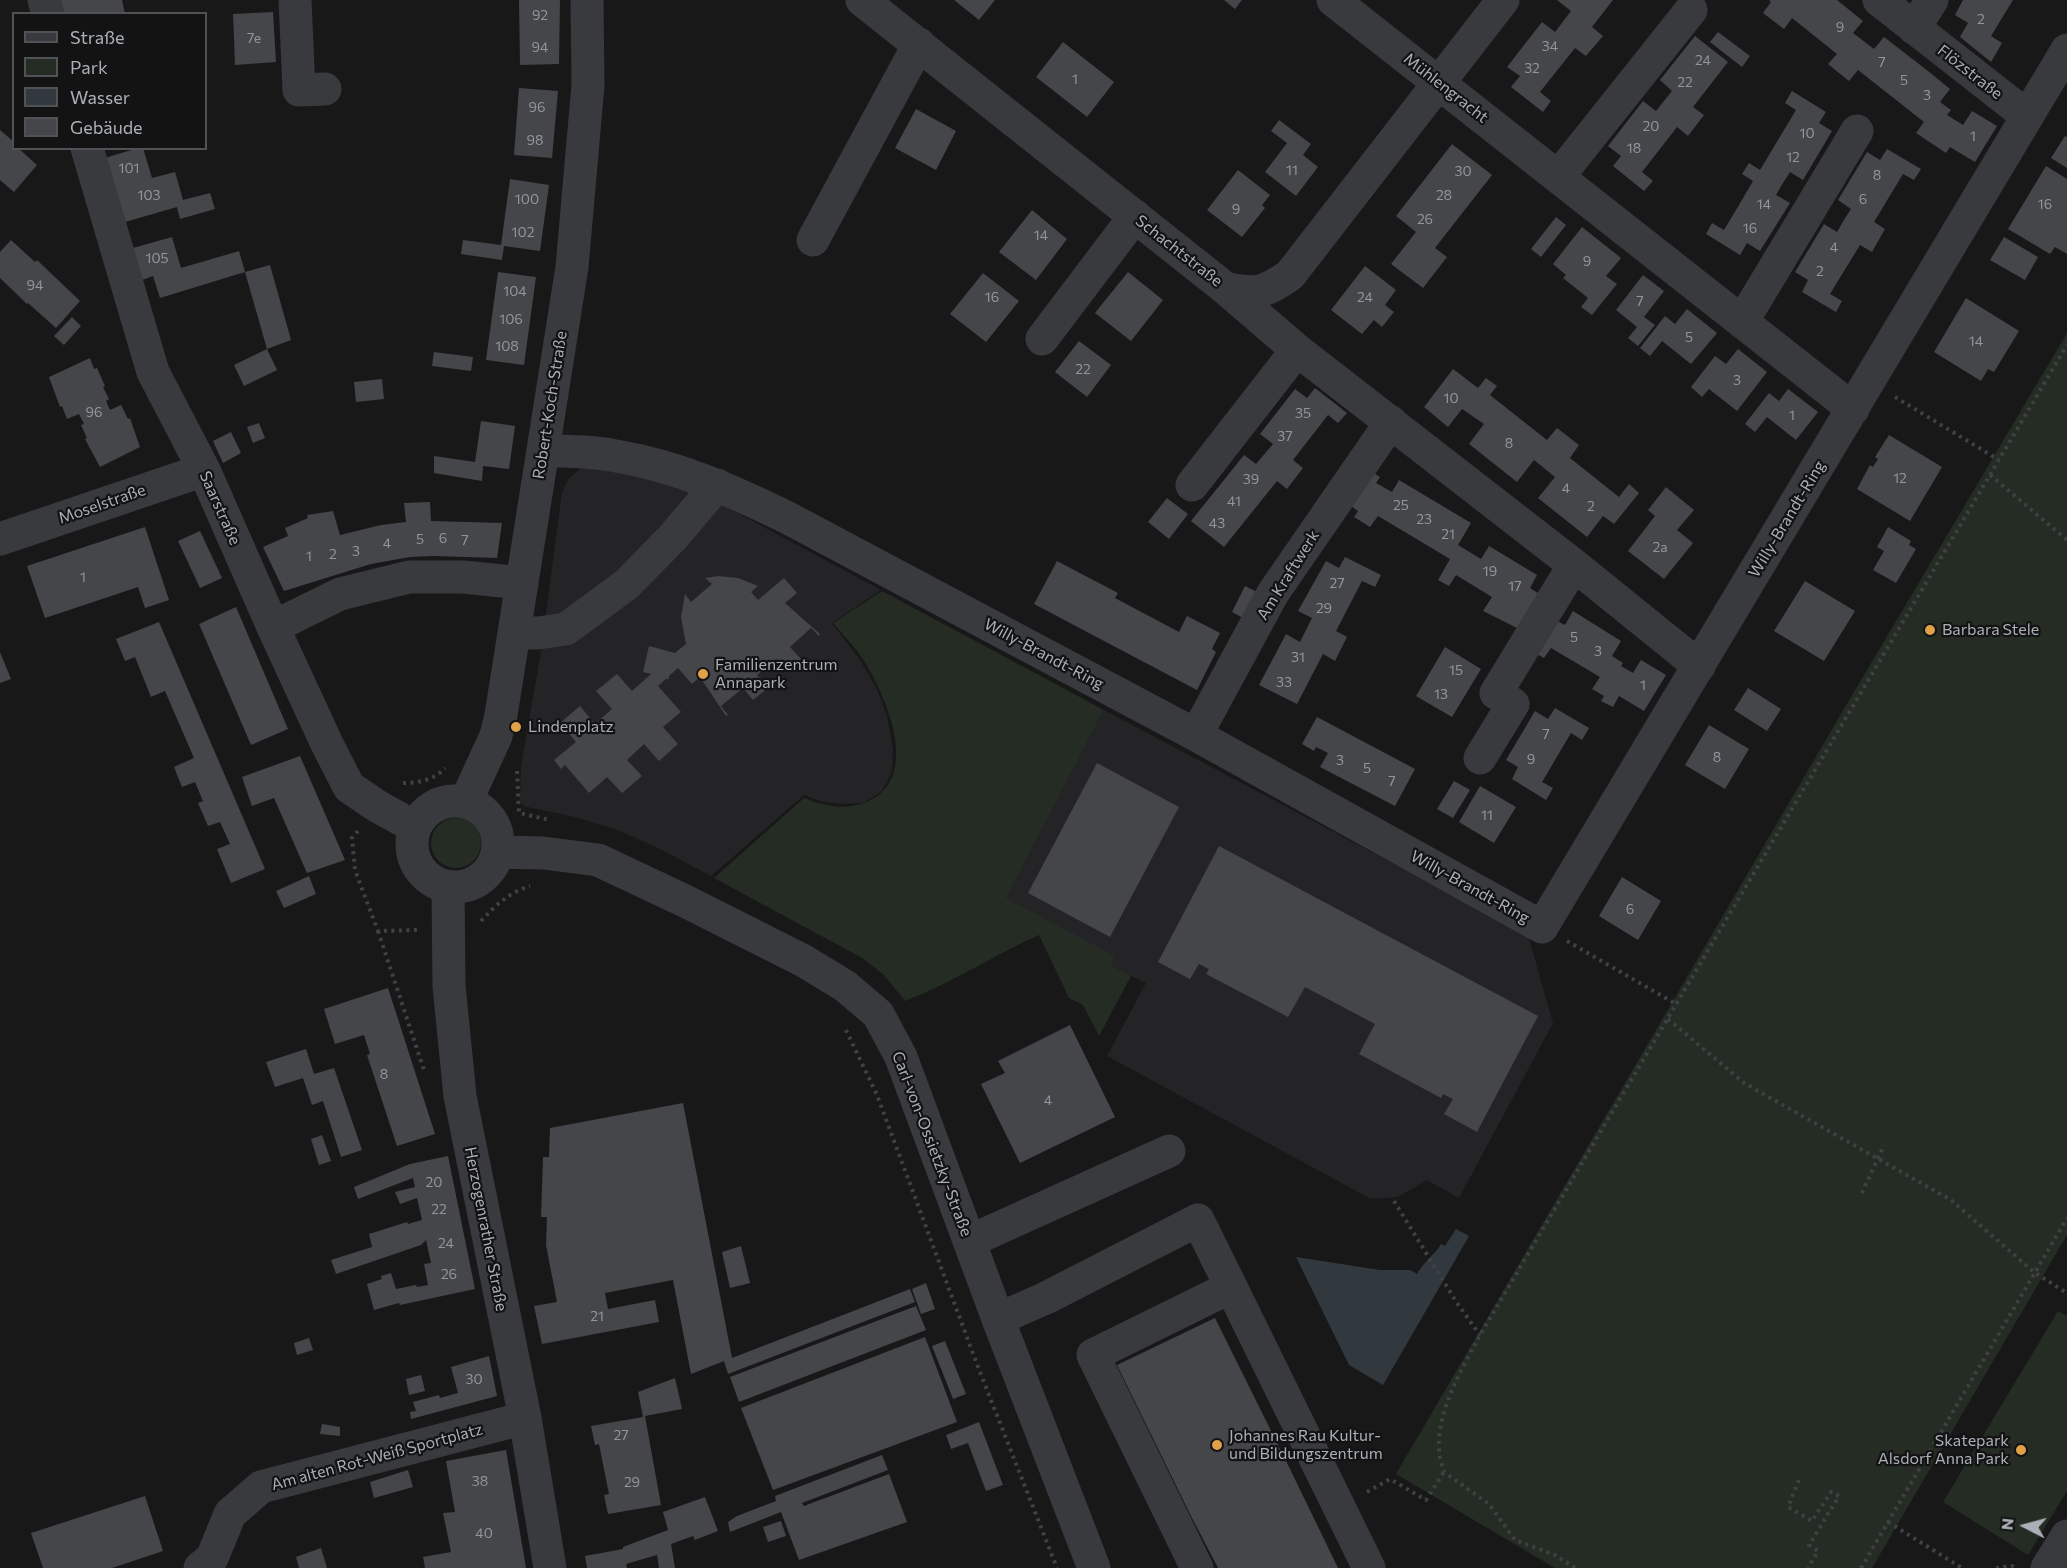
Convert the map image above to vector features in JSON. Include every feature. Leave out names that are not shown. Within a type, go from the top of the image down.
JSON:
[{"type":"street","points":[[294,0],[299,90],[325,89]]},
{"type":"street","name":"Robert-Koch-Straße","points":[[466,801],[496,736],[501,715],[572,267],[588,85],[587,0]]},
{"type":"street","name":"Mühlengracht","points":[[1333,0],[1742,322],[1861,395]]},
{"type":"street","name":"Schachtstraße","points":[[878,4],[919,44],[1225,288],[1245,292],[1269,290],[1290,275],[1503,0]]},
{"type":"street","name":"Flözstraße","points":[[1879,0],[2026,116]]},
{"type":"street","points":[[1914,28],[1932,0]]},
{"type":"street","points":[[1558,177],[1691,10]]},
{"type":"street","points":[[813,240],[919,44]]},
{"type":"street","name":"Willy-Brandt-Ring","points":[[543,450],[616,455],[674,470],[717,485],[788,518],[1196,735],[1542,927],[2067,50]]},
{"type":"street","points":[[1742,322],[1857,131]]},
{"type":"street","name":"Saarstraße","points":[[88,150],[153,372],[204,470],[273,627],[349,787],[377,806],[415,826]]},
{"type":"street","points":[[1042,339],[1135,216]]},
{"type":"street","points":[[1225,288],[1298,350],[1574,565],[1699,666]]},
{"type":"street","points":[[1192,484],[1298,350]]},
{"type":"street","name":"Am Kraftwerk","points":[[1196,735],[1273,593],[1391,422]]},
{"type":"street","name":"Moselstraße","points":[[0,539],[204,470]]},
{"type":"street","points":[[514,633],[538,633],[566,629],[627,584],[673,537],[717,485]]},
{"type":"street","points":[[1480,758],[1513,704],[1496,693],[1574,565]]},
{"type":"street","points":[[273,627],[340,594],[409,577],[463,577],[522,584]]},
{"type":"street","points":[[446,801],[466,801],[485,812],[497,831],[498,852],[488,872],[470,885],[448,887],[430,880],[417,865],[411,846],[415,826],[427,810],[446,801]]},
{"type":"street","name":"Carl-von-Ossietzky-Straße","points":[[498,852],[543,853],[598,860],[685,901],[804,962],[844,986],[878,1014],[901,1057],[998,1319],[1094,1568]]},
{"type":"street","name":"Herzogenrather Straße","points":[[448,887],[449,986],[460,1096],[525,1418],[550,1568]]},
{"type":"street","points":[[970,1241],[1169,1151]]},
{"type":"street","points":[[998,1319],[1046,1298],[1198,1220],[1369,1568]]},
{"type":"street","points":[[1197,1568],[1093,1355],[1231,1287]]},
{"type":"street","name":"Am alten Rot-Weiß Sportplatz","points":[[200,1568],[212,1558],[230,1514],[261,1487],[525,1418]]},
{"type":"street","points":[[2047,1568],[2067,1536]]},
{"type":"path","points":[[1575,1568],[1555,1555],[1515,1540],[1489,1504],[1444,1472],[1438,1450],[1440,1430],[1452,1388],[1480,1335],[2067,345]]},
{"type":"path","points":[[1861,395],[1999,460]]},
{"type":"path","points":[[1990,475],[2067,540]]},
{"type":"path","points":[[425,1074],[378,931],[355,870],[352,838],[395,783],[420,783],[441,772],[461,750],[484,761]]},
{"type":"path","points":[[378,931],[472,930],[496,905],[515,891],[538,883]]},
{"type":"path","points":[[1542,927],[1676,1004]]},
{"type":"path","points":[[1668,1019],[1744,1083],[1951,1200],[2035,1273],[2067,1293]]},
{"type":"path","points":[[842,1024],[877,1095],[978,1367],[1057,1568]]},
{"type":"path","points":[[1862,1193],[1884,1145]]},
{"type":"path","points":[[1394,1201],[1457,1303],[1480,1335]]},
{"type":"path","points":[[1861,1568],[2067,1218]]},
{"type":"path","points":[[1339,1508],[1390,1479],[1426,1500],[1444,1472]]},
{"type":"path","points":[[1799,1480],[1788,1507],[1812,1521],[1831,1492],[1839,1496],[1809,1545],[1818,1551],[1808,1568]]},
{"type":"path","points":[[1888,1522],[1962,1568]]},
{"type":"path","points":[[1996,1568],[2012,1566],[2016,1568]]},
{"type":"shaded area","name":"Familienzentrum Annapark","points":[[581,468],[644,475],[697,491],[881,590],[832,623],[860,660],[877,689],[887,716],[893,749],[892,772],[882,791],[863,803],[841,804],[820,801],[804,795],[711,876],[618,830],[575,817],[523,806],[520,799],[521,766],[541,651],[562,492],[569,478]]},
{"type":"shaded area","points":[[1104,710],[1528,935],[1553,1023],[1459,1198],[1427,1180],[1398,1197],[1371,1199],[1107,1056],[1146,983],[1110,966],[1115,957],[1005,899]]},
{"type":"green space","points":[[2067,333],[2067,1235],[1872,1568],[1555,1568],[1396,1474]]},
{"type":"green space","points":[[882,591],[1104,710],[1006,898],[1115,956],[1111,966],[1131,976],[1099,1036],[1083,1005],[1069,998],[1039,935],[905,1001],[885,976],[864,959],[714,878],[804,798],[821,804],[846,807],[871,800],[886,788],[894,772],[896,753],[894,733],[888,712],[881,692],[863,659],[833,623]]},
{"type":"green space","points":[[451,818],[461,818],[474,825],[481,838],[481,848],[474,861],[461,868],[451,868],[442,864],[435,857],[431,848],[431,838],[435,829],[442,822]]},
{"type":"green space","name":"Skatepark Alsdorf Anna Park","points":[[2058,1311],[2067,1316],[2067,1491],[2028,1555],[1943,1502]]},
{"type":"water","points":[[1456,1229],[1469,1236],[1383,1385],[1349,1365],[1296,1257],[1380,1270],[1410,1270],[1417,1274],[1441,1244],[1445,1246]]},
{"type":"building","points":[[58,0],[122,0],[125,12],[61,12]]},
{"type":"building","points":[[519,0],[560,0],[559,64],[520,65]]},
{"type":"building","points":[[954,0],[995,0],[979,20]]},
{"type":"building","points":[[1224,0],[1242,0],[1235,9]]},
{"type":"building","points":[[1557,0],[1613,0],[1592,27],[1603,36],[1586,56],[1575,48],[1540,92],[1551,101],[1543,112],[1511,87],[1520,76],[1507,67],[1542,22],[1555,32],[1571,11]]},
{"type":"building","points":[[1769,0],[1837,0],[1863,21],[1853,33],[1874,49],[1884,37],[1928,71],[1950,89],[1940,102],[1951,110],[1947,115],[1963,125],[1972,111],[1997,126],[1975,162],[1950,147],[1946,153],[1916,133],[1924,122],[1858,70],[1849,81],[1828,64],[1837,54],[1792,18],[1784,29],[1763,13],[1771,2]]},
{"type":"building","points":[[1963,0],[2013,0],[1991,36],[2002,43],[1991,62],[1960,37],[1968,23],[1955,15]]},
{"type":"building","points":[[273,12],[276,62],[235,65],[233,14]]},
{"type":"building","points":[[1718,32],[1750,56],[1742,67],[1710,42]]},
{"type":"building","points":[[1695,36],[1728,62],[1693,107],[1704,115],[1688,136],[1677,127],[1642,172],[1653,181],[1644,191],[1613,166],[1621,156],[1608,146],[1643,101],[1656,111],[1672,91],[1660,80]]},
{"type":"building","points":[[1063,42],[1114,82],[1087,117],[1036,77]]},
{"type":"building","points":[[519,88],[558,91],[552,158],[514,155]]},
{"type":"building","points":[[1792,91],[1826,112],[1819,123],[1832,131],[1803,180],[1790,172],[1783,183],[1776,195],[1790,203],[1760,251],[1747,243],[1740,255],[1706,234],[1712,223],[1724,230],[1753,181],[1742,174],[1749,163],[1760,170],[1796,110],[1785,103]]},
{"type":"building","points":[[916,109],[956,131],[936,170],[895,148]]},
{"type":"building","points":[[1279,120],[1311,144],[1303,155],[1318,167],[1296,196],[1265,172],[1287,143],[1271,131]]},
{"type":"building","points":[[0,130],[12,140],[12,150],[20,150],[37,165],[14,192],[0,180]]},
{"type":"building","points":[[2065,136],[2067,137],[2067,168],[2051,158]]},
{"type":"building","points":[[1452,144],[1492,175],[1435,248],[1447,257],[1423,288],[1391,264],[1416,232],[1396,216]]},
{"type":"building","points":[[1887,149],[1921,169],[1914,180],[1903,174],[1874,222],[1885,229],[1872,252],[1860,245],[1830,294],[1842,301],[1836,312],[1802,292],[1808,280],[1795,272],[1824,224],[1837,232],[1851,209],[1838,200],[1867,152],[1880,160]]},
{"type":"building","points":[[131,150],[144,150],[152,178],[175,172],[183,200],[210,193],[215,209],[180,219],[177,207],[125,222],[105,158]]},
{"type":"building","points":[[2046,166],[2067,179],[2067,254],[2055,247],[2050,254],[2008,229]]},
{"type":"building","points":[[1238,170],[1270,195],[1262,205],[1265,208],[1242,237],[1207,210]]},
{"type":"building","points":[[510,179],[549,185],[540,251],[504,246],[502,260],[461,254],[463,240],[501,245]]},
{"type":"building","points":[[1032,210],[1067,239],[1036,280],[999,252]]},
{"type":"building","points":[[1556,217],[1566,225],[1541,257],[1531,249]]},
{"type":"building","points":[[1582,227],[1621,258],[1606,276],[1617,284],[1592,315],[1581,307],[1588,298],[1563,278],[1566,275],[1553,264]]},
{"type":"building","points":[[172,237],[181,268],[239,251],[245,272],[160,298],[153,276],[142,280],[133,248]]},
{"type":"building","points":[[2004,237],[2038,257],[2025,280],[1990,260]]},
{"type":"building","points":[[11,240],[35,262],[37,260],[80,301],[56,328],[0,278],[0,252]]},
{"type":"building","points":[[270,265],[291,340],[267,349],[245,272]]},
{"type":"building","points":[[1365,266],[1396,290],[1385,305],[1394,312],[1382,327],[1374,320],[1362,334],[1331,310]]},
{"type":"building","points":[[498,272],[536,277],[524,365],[486,360]]},
{"type":"building","points":[[1128,272],[1163,300],[1131,341],[1095,313]]},
{"type":"building","points":[[983,273],[1019,301],[986,342],[950,314]]},
{"type":"building","points":[[1643,275],[1664,291],[1644,317],[1655,325],[1638,346],[1628,338],[1637,327],[1616,310]]},
{"type":"building","points":[[1966,298],[2019,331],[1994,372],[1988,369],[1981,381],[1934,352]]},
{"type":"building","points":[[1687,309],[1717,333],[1691,364],[1662,341],[1650,356],[1640,348],[1665,316],[1675,324]]},
{"type":"building","points":[[72,317],[81,326],[64,345],[54,336]]},
{"type":"building","points":[[1079,341],[1111,365],[1087,397],[1055,372]]},
{"type":"building","points":[[267,349],[277,370],[244,386],[234,365]]},
{"type":"building","points":[[1738,349],[1767,372],[1737,411],[1709,389],[1702,397],[1691,387],[1715,356],[1726,364]]},
{"type":"building","points":[[434,352],[473,357],[471,371],[432,366]]},
{"type":"building","points":[[90,358],[105,386],[103,387],[109,399],[106,401],[110,410],[121,405],[128,419],[130,418],[140,447],[100,467],[85,439],[87,438],[81,425],[84,424],[79,414],[67,419],[49,377]]},
{"type":"building","points":[[1453,369],[1478,388],[1486,378],[1497,386],[1490,395],[1547,440],[1557,428],[1579,445],[1570,458],[1619,497],[1629,484],[1639,493],[1614,524],[1603,516],[1587,537],[1538,498],[1555,477],[1534,460],[1517,482],[1469,444],[1484,424],[1462,409],[1448,427],[1424,407]]},
{"type":"building","points":[[382,379],[384,399],[356,402],[354,382]]},
{"type":"building","points":[[1315,388],[1347,413],[1338,423],[1328,415],[1293,460],[1303,468],[1287,489],[1277,481],[1224,547],[1191,521],[1244,455],[1256,464],[1273,444],[1260,434],[1295,389],[1307,398]]},
{"type":"building","points":[[1788,389],[1818,412],[1796,440],[1767,417],[1755,432],[1745,424],[1769,393],[1779,401]]},
{"type":"building","points":[[481,421],[515,426],[509,469],[483,466],[482,481],[434,473],[434,456],[475,462]]},
{"type":"building","points":[[259,423],[265,438],[253,443],[247,427]]},
{"type":"building","points":[[231,432],[241,453],[223,463],[213,441]]},
{"type":"building","points":[[1889,435],[1942,467],[1910,521],[1857,489],[1870,465],[1873,467],[1878,459],[1875,457]]},
{"type":"building","points":[[1369,470],[1380,477],[1376,483],[1392,492],[1399,480],[1471,523],[1458,545],[1481,559],[1489,546],[1537,575],[1530,588],[1541,595],[1521,630],[1483,611],[1492,597],[1456,575],[1449,586],[1438,580],[1450,559],[1378,516],[1370,527],[1354,517],[1358,511],[1347,503]]},
{"type":"building","points":[[1666,487],[1694,510],[1677,530],[1693,543],[1664,579],[1628,551],[1655,516],[1648,510]]},
{"type":"building","points":[[1167,498],[1188,514],[1169,539],[1148,522]]},
{"type":"building","points":[[430,502],[431,521],[502,523],[497,558],[410,557],[371,564],[284,591],[263,547],[288,536],[285,528],[308,518],[307,515],[333,511],[340,535],[381,525],[406,522],[404,503]]},
{"type":"building","points":[[145,527],[169,600],[145,608],[138,587],[45,618],[27,566]]},
{"type":"building","points":[[1888,527],[1911,541],[1909,545],[1916,549],[1896,583],[1873,570],[1884,551],[1877,547]]},
{"type":"building","points":[[200,531],[222,578],[200,588],[178,541]]},
{"type":"building","points":[[1345,557],[1381,575],[1375,587],[1362,581],[1336,631],[1347,637],[1335,661],[1323,654],[1297,704],[1259,685],[1286,634],[1300,642],[1312,618],[1298,611],[1326,561],[1339,568]]},
{"type":"building","points":[[1057,561],[1118,593],[1115,598],[1179,632],[1187,616],[1220,633],[1212,649],[1216,652],[1197,690],[1034,604]]},
{"type":"building","points":[[718,576],[738,578],[758,586],[751,592],[758,600],[784,578],[797,593],[785,603],[820,634],[819,636],[811,628],[790,647],[801,659],[787,671],[776,659],[757,675],[768,688],[753,700],[743,688],[721,706],[728,715],[726,716],[700,677],[692,684],[678,668],[669,676],[669,679],[658,686],[681,712],[663,727],[678,744],[659,761],[644,744],[627,760],[642,776],[622,793],[607,777],[589,793],[565,765],[561,769],[554,760],[576,742],[560,723],[580,706],[595,724],[612,709],[596,691],[617,674],[632,691],[651,674],[643,672],[649,646],[675,653],[686,644],[681,617],[685,594],[691,602],[712,584],[705,578]]},
{"type":"building","points":[[1805,581],[1855,611],[1824,661],[1774,631]]},
{"type":"building","points":[[1245,586],[1257,592],[1243,618],[1232,612]]},
{"type":"building","points":[[236,607],[288,729],[251,745],[199,624]]},
{"type":"building","points":[[1573,611],[1621,641],[1612,656],[1623,663],[1621,666],[1633,673],[1641,660],[1666,675],[1644,711],[1619,696],[1613,707],[1601,701],[1604,696],[1592,689],[1600,677],[1551,648],[1544,658],[1533,652],[1553,619],[1565,625]]},
{"type":"building","points":[[159,622],[265,869],[231,883],[217,849],[230,844],[220,822],[208,826],[198,803],[203,801],[195,782],[182,787],[174,767],[194,758],[165,691],[151,697],[135,657],[125,661],[116,639]]},
{"type":"building","points":[[1445,647],[1481,669],[1452,717],[1416,696]]},
{"type":"building","points":[[0,652],[11,679],[0,683]]},
{"type":"building","points":[[1748,688],[1781,709],[1767,731],[1734,710]]},
{"type":"building","points":[[1555,708],[1589,728],[1582,740],[1571,733],[1542,782],[1553,788],[1546,800],[1512,779],[1518,767],[1506,760],[1535,711],[1548,719]]},
{"type":"building","points":[[1317,717],[1415,769],[1395,806],[1320,767],[1328,753],[1316,747],[1314,751],[1302,744]]},
{"type":"building","points":[[1709,725],[1749,749],[1725,789],[1685,765]]},
{"type":"building","points":[[300,756],[345,860],[307,873],[274,798],[252,806],[242,777]]},
{"type":"building","points":[[1097,763],[1179,807],[1110,937],[1028,893]]},
{"type":"building","points":[[1454,781],[1470,790],[1453,818],[1437,809]]},
{"type":"building","points":[[1480,786],[1516,807],[1494,843],[1459,822]]},
{"type":"building","points":[[1219,846],[1538,1016],[1477,1132],[1444,1114],[1453,1099],[1443,1094],[1441,1098],[1359,1054],[1375,1024],[1305,987],[1288,1017],[1206,974],[1209,969],[1199,964],[1190,979],[1158,962]]},
{"type":"building","points":[[309,876],[316,894],[284,908],[276,891]]},
{"type":"building","points":[[1622,877],[1661,901],[1638,940],[1599,916]]},
{"type":"building","points":[[388,988],[435,1134],[397,1146],[367,1055],[370,1054],[364,1035],[335,1044],[324,1009]]},
{"type":"building","points":[[1070,1025],[1115,1117],[1020,1163],[981,1084],[1005,1073],[998,1061]]},
{"type":"building","points":[[306,1049],[314,1074],[334,1068],[362,1150],[341,1157],[323,1101],[312,1105],[303,1078],[275,1087],[266,1062]]},
{"type":"building","points":[[683,1103],[732,1358],[910,1289],[915,1302],[728,1374],[724,1361],[691,1374],[673,1280],[605,1293],[608,1309],[655,1300],[659,1322],[542,1344],[534,1306],[557,1302],[546,1245],[547,1217],[541,1217],[543,1157],[549,1157],[550,1128]]},
{"type":"building","points":[[322,1135],[331,1161],[319,1165],[311,1139]]},
{"type":"building","points":[[448,1156],[475,1289],[374,1310],[367,1284],[391,1273],[396,1289],[428,1285],[424,1264],[431,1263],[426,1240],[421,1245],[336,1274],[331,1260],[372,1247],[369,1234],[407,1222],[408,1224],[422,1220],[417,1198],[400,1204],[395,1192],[415,1187],[413,1178],[358,1199],[354,1187],[410,1164]]},
{"type":"building","points":[[741,1246],[750,1283],[730,1288],[722,1252]]},
{"type":"building","points":[[926,1283],[935,1309],[921,1314],[912,1289]]},
{"type":"building","points":[[916,1306],[926,1330],[739,1402],[730,1377]]},
{"type":"building","name":"Johannes Rau Kultur- und Bildungszentrum","points":[[1215,1318],[1338,1568],[1218,1568],[1191,1516],[1117,1365]]},
{"type":"building","points":[[925,1337],[957,1422],[773,1490],[741,1408]]},
{"type":"building","points":[[309,1338],[313,1350],[297,1355],[294,1343]]},
{"type":"building","points":[[945,1341],[966,1394],[953,1399],[932,1346]]},
{"type":"building","points":[[489,1356],[497,1396],[411,1419],[410,1412],[416,1411],[413,1402],[458,1393],[451,1367]]},
{"type":"building","points":[[421,1375],[425,1391],[409,1395],[406,1379]]},
{"type":"building","points":[[675,1378],[682,1409],[645,1416],[661,1505],[608,1514],[604,1495],[609,1494],[599,1444],[595,1445],[591,1426],[643,1417],[638,1392]]},
{"type":"building","points":[[979,1422],[1003,1485],[986,1491],[968,1443],[951,1449],[946,1435]]},
{"type":"building","points":[[322,1424],[340,1427],[340,1436],[320,1434]]},
{"type":"building","points":[[506,1450],[526,1568],[425,1568],[423,1557],[451,1552],[443,1513],[455,1512],[446,1461]]},
{"type":"building","points":[[882,1455],[888,1470],[802,1503],[804,1506],[889,1474],[907,1522],[799,1560],[781,1512],[730,1532],[728,1522],[737,1516],[776,1501],[775,1496]]},
{"type":"building","points":[[408,1470],[413,1487],[374,1498],[370,1482]]},
{"type":"building","points":[[145,1496],[163,1551],[112,1568],[43,1568],[31,1533]]},
{"type":"building","points":[[705,1497],[718,1531],[695,1540],[693,1536],[671,1544],[675,1568],[659,1568],[657,1555],[626,1564],[627,1568],[587,1568],[585,1556],[623,1549],[623,1547],[668,1530],[663,1512]]},
{"type":"building","points":[[781,1521],[786,1536],[768,1542],[763,1527]]},
{"type":"building","points":[[321,1548],[327,1568],[299,1568],[296,1557]]},
{"type":"place","name":"Barbara Stele","points":[[1930,630]]},
{"type":"place","name":"Familienzentrum Annapark","points":[[703,674]]},
{"type":"place","name":"Lindenplatz","points":[[516,727]]},
{"type":"place","name":"Johannes Rau Kultur- und Bildungszentrum","points":[[1217,1445]]},
{"type":"place","name":"Skatepark Alsdorf Anna Park","points":[[2021,1450]]}]
